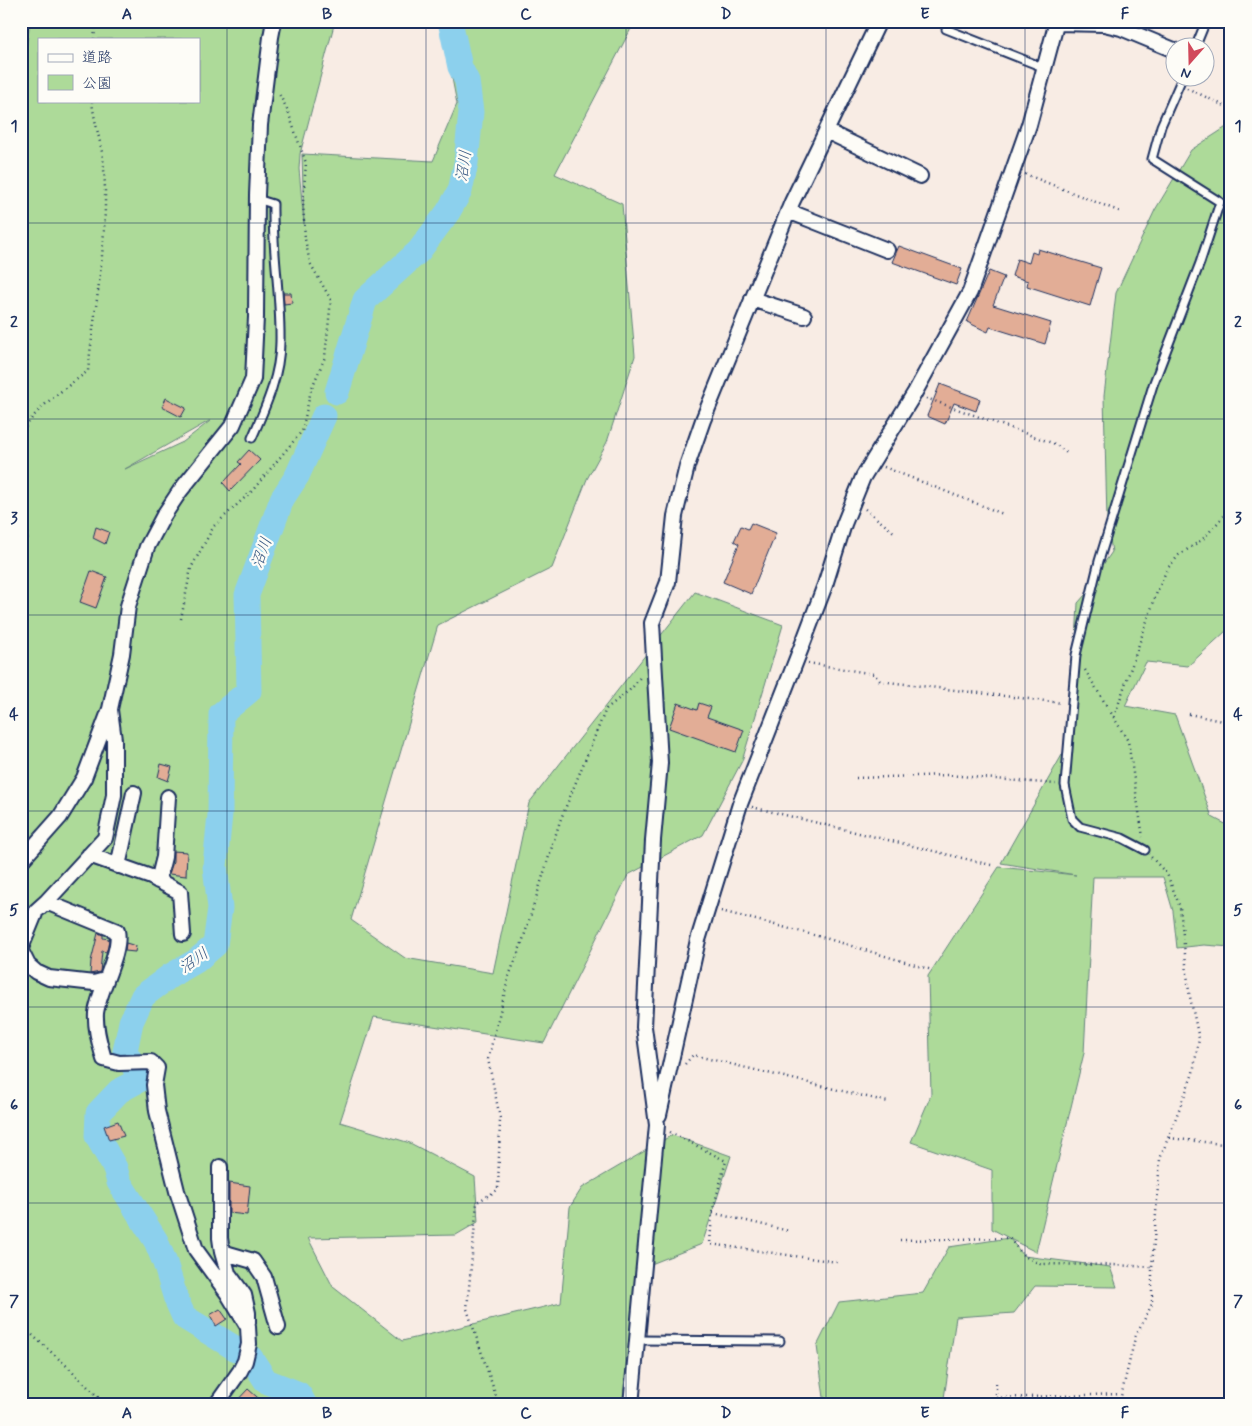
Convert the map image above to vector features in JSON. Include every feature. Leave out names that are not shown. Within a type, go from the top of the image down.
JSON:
[{"type":"street","points":[[21,861],[60,817],[84,778],[110,709],[122,654],[128,606],[147,547],[164,515],[180,491],[233,425],[253,379],[260,125],[270,37],[274,21]]},
{"type":"street","points":[[656,1125],[644,1027],[653,840],[660,764],[652,623],[668,582],[675,516],[686,466],[703,420],[788,211],[879,21]]},
{"type":"street","points":[[631,1405],[656,1125],[698,940],[740,804],[796,661],[854,500],[872,462],[914,394],[970,292],[1029,125],[1057,22],[1104,24],[1121,28],[1164,46]]},
{"type":"street","points":[[826,131],[920,176]]},
{"type":"street","points":[[788,211],[887,250]]},
{"type":"street","points":[[752,298],[804,316]]},
{"type":"street","points":[[105,980],[94,983],[49,978],[36,972],[28,965],[21,950],[36,911],[105,838],[114,796],[114,740],[110,709]]},
{"type":"street","points":[[118,866],[134,793]]},
{"type":"street","points":[[158,881],[164,857],[168,797]]},
{"type":"street","points":[[89,855],[158,881],[180,892],[183,934]]},
{"type":"street","points":[[46,902],[117,931],[119,937],[117,949],[105,980],[96,1012],[96,1032],[104,1059],[119,1063],[151,1062],[157,1068],[154,1085],[157,1111],[177,1191],[196,1250],[228,1294],[248,1327]]},
{"type":"street","points":[[216,1405],[240,1371],[245,1361],[249,1344],[248,1313],[244,1295],[228,1273],[222,1252],[220,1238],[220,1167]]},
{"type":"street","points":[[222,1252],[253,1260],[264,1277],[278,1327]]},
{"type":"lane","points":[[1199,38],[1206,21]]},
{"type":"lane","points":[[946,30],[1045,68]]},
{"type":"lane","points":[[1145,850],[1122,838],[1080,827],[1072,819],[1065,785],[1076,655],[1099,561],[1153,385],[1200,263],[1220,202],[1152,159],[1161,126],[1177,88]]},
{"type":"lane","points":[[252,438],[270,398],[280,344],[277,269],[272,238],[272,204],[257,199]]},
{"type":"lane","points":[[637,1340],[780,1341]]},
{"type":"path","points":[[94,38],[96,21]]},
{"type":"path","points":[[1193,88],[1231,109]]},
{"type":"path","points":[[21,436],[26,425],[36,414],[88,371],[102,243],[105,191],[104,166],[94,124],[92,102]]},
{"type":"path","points":[[1014,170],[1121,212]]},
{"type":"path","points":[[914,394],[1055,444],[1068,454]]},
{"type":"path","points":[[872,462],[1003,514]]},
{"type":"path","points":[[21,493],[28,537],[21,552]]},
{"type":"path","points":[[854,500],[895,533]]},
{"type":"path","points":[[1114,717],[1157,592],[1167,569],[1179,555],[1203,540],[1231,508]]},
{"type":"path","points":[[1076,655],[1128,740],[1145,850],[1167,874],[1180,907],[1189,992],[1199,1039],[1193,1073],[1160,1159],[1152,1267],[1152,1304],[1135,1338],[1119,1405]]},
{"type":"path","points":[[499,1405],[467,1309],[477,1202],[498,1190],[500,1118],[488,1059],[509,976],[522,943],[560,821],[606,709],[632,688],[654,659]]},
{"type":"path","points":[[796,661],[874,674],[880,681],[1071,704]]},
{"type":"path","points":[[1189,714],[1231,723]]},
{"type":"path","points":[[856,778],[948,775],[1065,785]]},
{"type":"path","points":[[740,804],[991,865]]},
{"type":"path","points":[[708,907],[825,938],[932,970]]},
{"type":"path","points":[[685,1064],[693,1055],[888,1102]]},
{"type":"path","points":[[656,1125],[726,1161],[712,1213],[710,1244],[837,1262]]},
{"type":"path","points":[[1169,1138],[1231,1146]]},
{"type":"path","points":[[712,1213],[789,1231]]},
{"type":"path","points":[[900,1240],[1009,1238],[1024,1256],[1040,1264],[1152,1267]]},
{"type":"path","points":[[21,1325],[69,1368],[106,1405]]},
{"type":"path","points":[[996,1383],[996,1398],[1121,1394]]},
{"type":"green space","points":[[30,21],[335,21],[300,154],[299,169],[304,224],[302,154],[433,161],[457,104],[441,21],[635,21],[555,174],[622,204],[635,356],[607,442],[587,479],[552,568],[438,625],[351,920],[405,958],[493,973],[529,803],[695,592],[783,625],[742,761],[703,835],[628,875],[544,1043],[374,1017],[340,1122],[410,1143],[475,1177],[478,1222],[456,1235],[308,1238],[333,1287],[402,1341],[561,1303],[570,1207],[582,1188],[672,1135],[731,1156],[702,1244],[641,1268],[622,1405],[21,1405],[21,85]],"holes":[[[210,421],[183,442],[125,469]]]},
{"type":"green space","points":[[1231,124],[1231,633],[1226,631],[1188,666],[1146,662],[1125,706],[1175,715],[1212,817],[1231,827],[1231,947],[1204,945],[1177,948],[1173,911],[1163,877],[1093,877],[1084,1053],[1036,1252],[1010,1239],[1024,1256],[1110,1267],[1117,1287],[1035,1286],[1014,1313],[956,1317],[943,1405],[825,1405],[817,1346],[839,1302],[923,1293],[949,1247],[1009,1238],[992,1229],[992,1170],[911,1142],[931,1095],[928,976],[999,867],[1076,875],[1001,863],[1067,746],[1078,603],[1093,586],[1095,576],[1112,552],[1107,520],[1104,396],[1116,293],[1155,210],[1191,150]]},
{"type":"building","points":[[899,246],[962,269],[956,285],[892,262]]},
{"type":"building","points":[[1038,249],[1101,268],[1090,306],[1027,286],[1028,281],[1012,276],[1017,259],[1029,263],[1032,252],[1037,254]]},
{"type":"building","points":[[989,271],[1004,277],[993,305],[1051,323],[1045,344],[990,327],[988,332],[967,322]]},
{"type":"building","points":[[283,293],[291,293],[292,303],[284,304]]},
{"type":"building","points":[[940,384],[980,399],[976,411],[954,403],[945,424],[927,416]]},
{"type":"building","points":[[166,398],[186,408],[181,417],[162,407]]},
{"type":"building","points":[[249,450],[260,460],[230,491],[223,483],[241,464],[238,462]]},
{"type":"building","points":[[751,523],[776,533],[751,594],[723,582],[739,544],[734,541],[741,526],[748,529]]},
{"type":"building","points":[[96,527],[109,532],[105,544],[93,538]]},
{"type":"building","points":[[91,571],[107,577],[96,608],[80,602]]},
{"type":"building","points":[[678,703],[697,710],[699,703],[711,707],[707,717],[744,730],[736,752],[669,728]]},
{"type":"building","points":[[161,764],[172,767],[168,781],[158,777]]},
{"type":"building","points":[[173,851],[187,852],[186,876],[169,874],[173,862]]},
{"type":"building","points":[[98,933],[103,935],[103,938],[109,939],[108,947],[106,952],[102,951],[100,972],[90,974],[91,961]]},
{"type":"building","points":[[126,943],[136,946],[135,952],[125,951]]},
{"type":"building","points":[[118,1121],[124,1136],[109,1140],[104,1126]]},
{"type":"building","points":[[229,1183],[250,1186],[247,1215],[229,1213]]},
{"type":"building","points":[[220,1309],[227,1319],[216,1326],[210,1315]]},
{"type":"building","points":[[248,1389],[266,1405],[233,1405]]},
{"type":"waterway","name":"沼川","points":[[337,392],[365,300],[419,251],[448,212],[460,191],[466,163],[471,112],[467,81],[460,67],[450,21]]},
{"type":"waterway","name":"沼川","points":[[305,1405],[299,1394],[266,1381],[251,1358],[184,1317],[156,1241],[119,1182],[115,1168],[97,1136],[98,1113],[119,1091],[141,1079],[125,1051],[131,1022],[143,996],[170,976],[196,961],[215,945],[220,908],[215,866],[220,814],[221,714],[249,691],[247,595],[282,499],[297,476],[324,416]]}]
